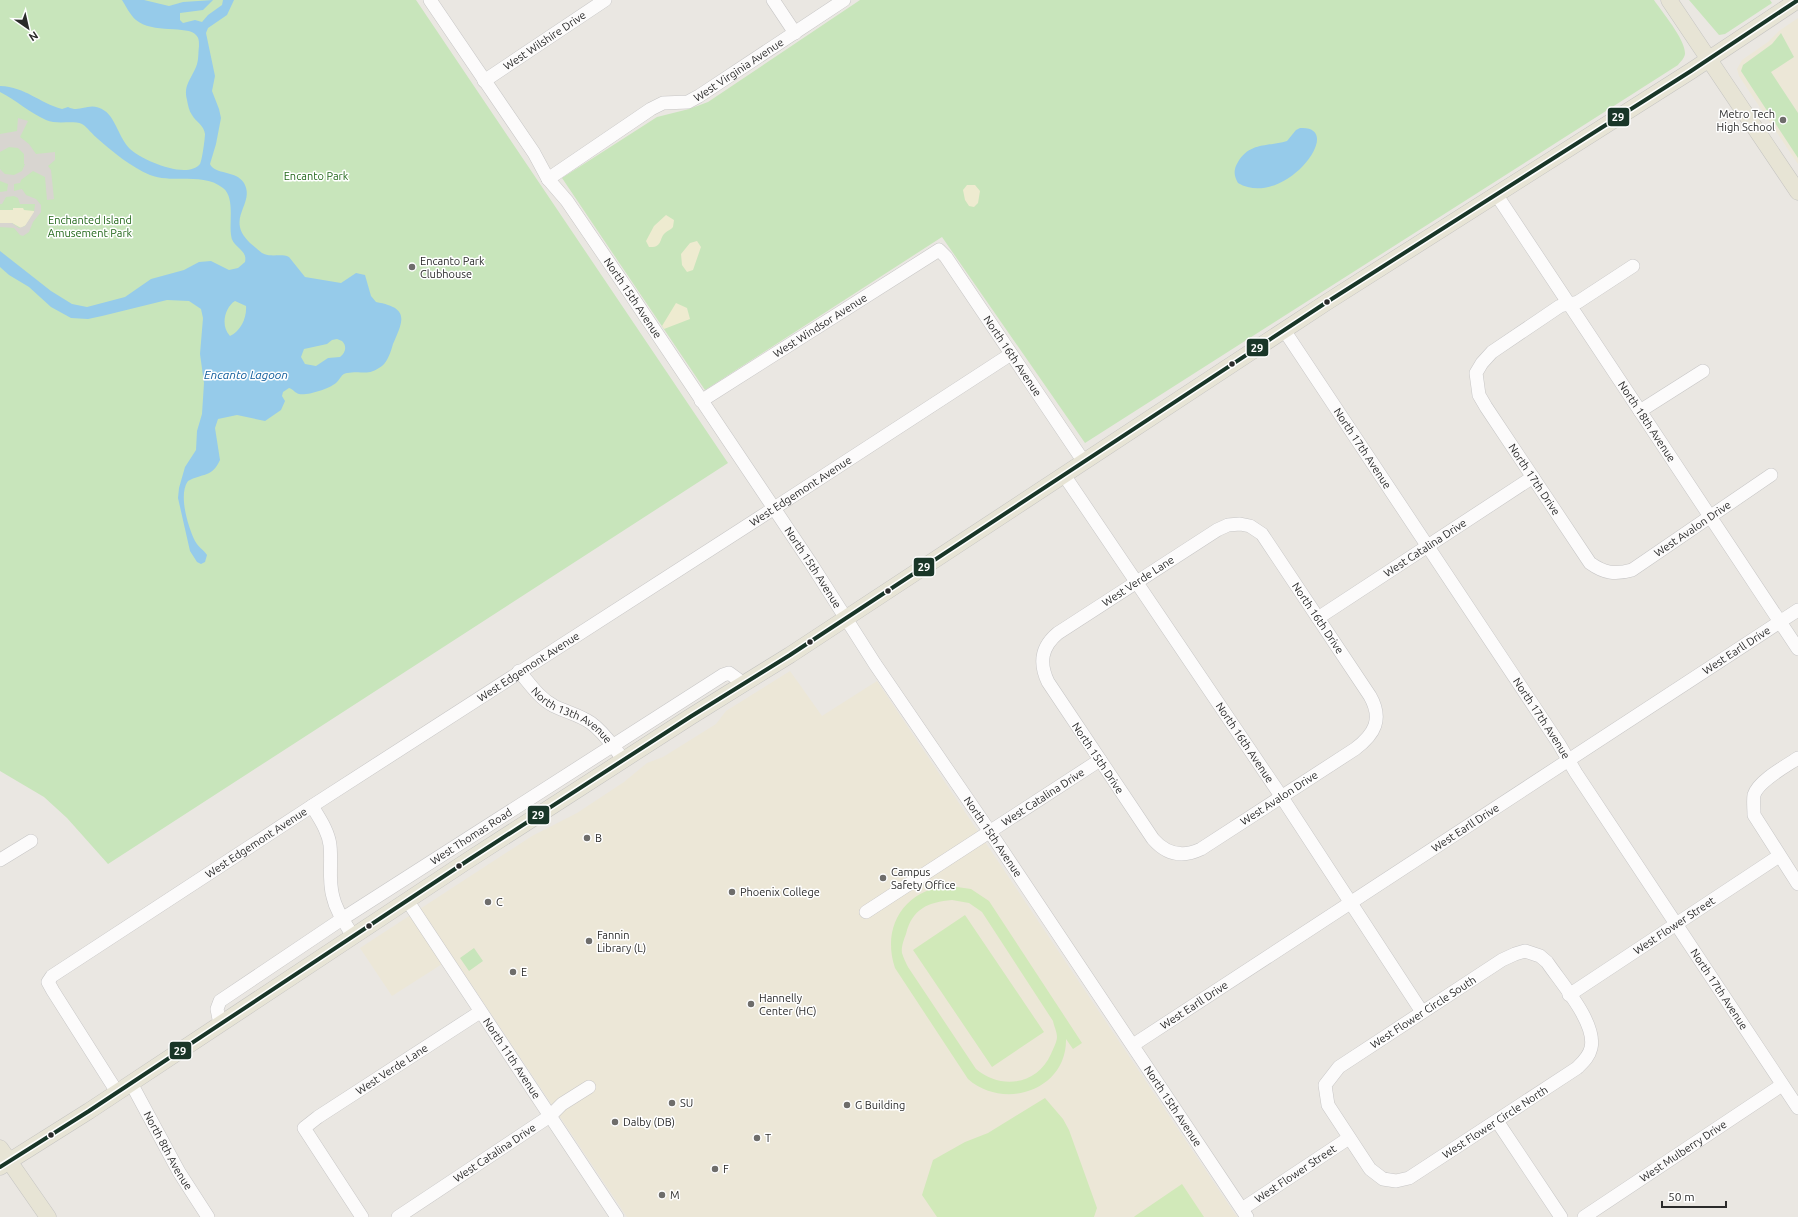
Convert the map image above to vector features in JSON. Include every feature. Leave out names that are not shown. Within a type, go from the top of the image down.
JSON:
[{"type":"main road","points":[[1668,0],[1798,192]]},
{"type":"main road","name":"West Thomas Road","points":[[5,1164],[131,1083],[407,900],[846,618],[1284,330],[1709,59],[1798,0]]},
{"type":"main road","points":[[0,1148],[5,1164],[48,1217]]},
{"type":"street","name":"North 15th Avenue","points":[[430,0],[534,153],[548,179],[581,222],[1245,1213]]},
{"type":"street","name":"West Wilshire Drive","points":[[484,80],[605,0]]},
{"type":"street","points":[[773,0],[795,33]]},
{"type":"street","name":"West Virginia Avenue","points":[[548,179],[651,109],[663,104],[688,102],[699,96],[844,0]]},
{"type":"street","name":"North 18th Avenue","points":[[1496,194],[1798,649]]},
{"type":"street","name":"West Windsor Avenue","points":[[701,401],[939,250]]},
{"type":"street","name":"North 16th Avenue","points":[[939,250],[946,257],[1084,462]]},
{"type":"street","points":[[1570,304],[1578,302],[1633,266]]},
{"type":"street","name":"North 17th Drive","points":[[1570,304],[1560,306],[1492,352],[1482,363],[1476,373],[1479,395],[1590,563],[1610,574]]},
{"type":"street","name":"North 17th Avenue","points":[[1284,330],[1798,1108]]},
{"type":"street","name":"West Edgemont Avenue","points":[[117,1092],[48,982],[52,976],[519,671],[774,509],[1011,354]]},
{"type":"street","points":[[1640,411],[1702,370]]},
{"type":"street","name":"North 16th Avenue","points":[[1064,475],[1281,796],[1422,1012]]},
{"type":"street","name":"West Avalon Drive","points":[[1610,574],[1632,570],[1772,475]]},
{"type":"street","name":"West Catalina Drive","points":[[1318,618],[1533,477]]},
{"type":"street","name":"West Verde Lane","points":[[1044,650],[1048,643],[1058,633],[1217,530],[1228,525],[1240,524]]},
{"type":"street","name":"North 16th Drive","points":[[1240,524],[1250,526],[1262,534],[1318,618],[1374,704],[1376,711],[1375,727]]},
{"type":"street","name":"West Earll Drive","points":[[1133,1045],[1798,610]]},
{"type":"street","name":"North 15th Drive","points":[[1044,650],[1043,668],[1048,682],[1152,839],[1162,848],[1174,853]]},
{"type":"street","name":"North 13th Avenue","points":[[519,671],[540,696],[555,706],[591,722],[613,745],[624,760]]},
{"type":"street","name":"West Thomas Road","points":[[220,1024],[217,1009],[220,1001],[342,919],[723,675],[729,673],[744,684]]},
{"type":"street","name":"West Avalon Drive","points":[[1174,853],[1186,854],[1201,849],[1355,749],[1366,741],[1375,727]]},
{"type":"street","points":[[1798,758],[1771,776],[1759,787],[1754,795],[1754,815],[1798,884]]},
{"type":"street","name":"West Catalina Drive","points":[[866,912],[1100,760]]},
{"type":"street","points":[[312,806],[325,827],[330,844],[329,881],[333,898],[342,919],[353,936]]},
{"type":"street","points":[[0,860],[31,841]]},
{"type":"street","name":"West Flower Street","points":[[1569,995],[1779,856]]},
{"type":"street","name":"North 11th Avenue","points":[[407,900],[617,1217]]},
{"type":"street","name":"West Flower Circle South","points":[[1349,1138],[1328,1105],[1325,1085],[1340,1067],[1502,960],[1514,954],[1525,951],[1540,956],[1547,962],[1569,995]]},
{"type":"street","name":"West Flower Circle North","points":[[1349,1138],[1370,1169],[1383,1179],[1396,1181],[1409,1178],[1497,1121],[1577,1068],[1587,1058],[1592,1044],[1590,1028],[1569,995]]},
{"type":"street","name":"West Verde Lane","points":[[362,1217],[311,1141],[304,1128],[318,1117],[480,1012]]},
{"type":"street","name":"North 8th Avenue","points":[[131,1083],[179,1172],[208,1217]]},
{"type":"street","name":"West Mulberry Drive","points":[[1584,1217],[1782,1085]]},
{"type":"street","name":"West Catalina Drive","points":[[398,1217],[550,1116],[562,1104],[589,1087]]},
{"type":"street","points":[[1497,1121],[1560,1217]]},
{"type":"street","name":"West Flower Street","points":[[1245,1213],[1349,1138]]},
{"type":"shaded area","name":"Metro Tech High School","points":[[1798,18],[1798,164],[1739,76],[1737,69],[1742,60]]},
{"type":"shaded area","points":[[18,118],[28,121],[20,137],[29,144],[36,154],[55,152],[55,160],[48,166],[51,170],[54,199],[47,200],[45,177],[33,171],[21,180],[20,183],[14,184],[14,191],[22,189],[26,195],[36,199],[41,205],[41,212],[33,222],[29,232],[23,236],[20,235],[14,228],[0,227],[0,223],[12,223],[19,228],[25,226],[34,212],[35,204],[20,204],[18,198],[14,196],[6,197],[2,204],[0,204],[0,192],[7,191],[8,184],[0,181],[0,169],[5,174],[14,175],[22,171],[25,164],[24,154],[18,148],[9,147],[0,152],[0,134],[17,131]]},
{"type":"shaded area","name":"Phoenix College","points":[[790,671],[822,716],[877,681],[1237,1217],[627,1217],[453,957],[392,996],[360,948],[532,836],[577,813],[624,782],[647,763],[663,757],[716,724],[726,711]]},
{"type":"green space","points":[[0,0],[416,0],[728,463],[108,864],[67,818],[44,797],[0,771]]},
{"type":"green space","points":[[860,0],[1654,0],[1678,34],[1682,41],[1685,54],[1678,65],[1085,443],[942,237],[705,390],[562,178],[657,117],[689,109],[708,102]]},
{"type":"green space","points":[[1689,0],[1770,0],[1772,3],[1725,34],[1719,35]]},
{"type":"green space","name":"Metro Tech High School","points":[[1781,33],[1794,57],[1771,72],[1798,113],[1798,158],[1741,71],[1743,65],[1772,44]]},
{"type":"green space","points":[[950,886],[971,889],[989,901],[1082,1043],[1073,1049],[1066,1039],[1064,1057],[1056,1071],[1045,1083],[1031,1090],[1015,1094],[999,1093],[983,1089],[968,1079],[895,968],[891,953],[891,938],[894,925],[900,912],[909,902],[920,894],[934,888]],"holes":[[[952,900],[969,903],[982,912],[1053,1021],[1057,1037],[1056,1043],[1045,1064],[1028,1078],[1007,1082],[986,1076],[976,1069],[908,967],[902,953],[903,943],[912,918],[922,908],[928,905]]]},
{"type":"green space","points":[[965,915],[1044,1032],[992,1067],[913,950]]},
{"type":"green space","points":[[474,948],[483,961],[469,971],[460,958]]},
{"type":"green space","points":[[1045,1098],[1063,1119],[1069,1130],[1097,1208],[1094,1217],[937,1217],[922,1195],[933,1160],[965,1142],[988,1133]]},
{"type":"green space","points":[[1182,1184],[1204,1217],[1134,1217],[1135,1216]]},
{"type":"sand","points":[[967,185],[975,185],[980,191],[978,203],[974,207],[969,206],[965,200],[963,190]]},
{"type":"sand","points":[[13,208],[23,208],[24,210],[34,211],[34,213],[26,225],[21,228],[12,223],[0,223],[0,210],[13,210]]},
{"type":"sand","points":[[666,215],[674,220],[673,227],[663,235],[657,246],[649,247],[646,241],[654,226]]},
{"type":"sand","points":[[697,241],[701,247],[693,270],[687,272],[682,265],[681,254],[690,243]]},
{"type":"sand","points":[[676,303],[687,308],[690,319],[664,329],[662,326]]},
{"type":"water","name":"Encanto Lagoon","points":[[122,0],[144,0],[169,6],[183,2],[213,0],[203,10],[180,13],[180,20],[183,23],[195,20],[202,22],[208,15],[222,5],[223,0],[234,0],[227,15],[208,28],[206,33],[215,76],[212,91],[221,118],[210,164],[216,170],[236,176],[244,183],[247,191],[240,219],[240,226],[243,234],[250,243],[262,253],[289,257],[305,277],[341,283],[356,273],[365,275],[371,296],[376,302],[394,308],[399,311],[401,316],[400,328],[389,356],[384,364],[377,369],[369,372],[352,372],[342,375],[334,384],[313,393],[299,394],[289,388],[283,392],[282,396],[285,401],[281,410],[265,421],[237,415],[218,419],[215,428],[220,460],[214,470],[188,481],[184,494],[185,511],[192,535],[196,543],[207,555],[205,562],[201,564],[197,562],[190,551],[178,498],[179,488],[185,467],[196,450],[197,431],[202,414],[204,383],[200,354],[203,318],[201,309],[189,301],[167,300],[88,319],[71,318],[51,307],[29,287],[9,275],[0,267],[0,251],[51,291],[72,304],[87,307],[125,297],[151,279],[184,270],[199,262],[211,261],[229,270],[238,268],[245,262],[244,254],[232,239],[229,197],[223,188],[206,180],[169,179],[150,175],[122,159],[82,124],[46,120],[0,92],[0,86],[17,89],[62,109],[68,107],[73,109],[90,107],[99,108],[109,114],[126,145],[144,158],[165,167],[175,169],[185,170],[194,168],[200,164],[205,134],[202,126],[190,112],[186,95],[188,83],[198,62],[198,37],[192,32],[186,30],[151,27],[143,24],[134,18]],"holes":[[[235,301],[246,306],[246,310],[240,327],[230,336],[225,327],[225,317],[226,312]],[[337,339],[342,341],[345,347],[344,353],[340,357],[328,358],[316,366],[305,364],[301,357],[304,349],[327,344],[332,340]]]},
{"type":"water","points":[[1300,128],[1313,131],[1317,139],[1314,151],[1304,164],[1290,177],[1274,185],[1256,188],[1238,183],[1235,175],[1236,165],[1248,151],[1260,146],[1287,141],[1296,130]]},
{"type":"transit line","name":"29","points":[[0,1167],[89,1111],[467,861],[690,717],[790,655],[1327,302],[1691,71],[1798,0]]},
{"type":"place","name":"Metro Tech High School","points":[[1783,120]]},
{"type":"place","name":"Encanto Park Clubhouse","points":[[412,267]]},
{"type":"place","name":"B","points":[[587,838]]},
{"type":"place","name":"Campus Safety Office","points":[[883,878]]},
{"type":"place","name":"Phoenix College","points":[[732,892]]},
{"type":"place","name":"C","points":[[488,902]]},
{"type":"place","name":"Fannin Library (L)","points":[[589,941]]},
{"type":"place","name":"E","points":[[513,972]]},
{"type":"place","name":"Hannelly Center (HC)","points":[[751,1004]]},
{"type":"place","name":"SU","points":[[672,1103]]},
{"type":"place","name":"G Building","points":[[847,1105]]},
{"type":"place","name":"Dalby (DB)","points":[[615,1122]]},
{"type":"place","name":"T","points":[[757,1138]]},
{"type":"place","name":"F","points":[[715,1169]]},
{"type":"place","name":"M","points":[[662,1195]]},
{"type":"park label","name":"Encanto Park","points":[[316,176]]},
{"type":"park label","name":"Enchanted Island Amusement Park","points":[[90,226]]}]
